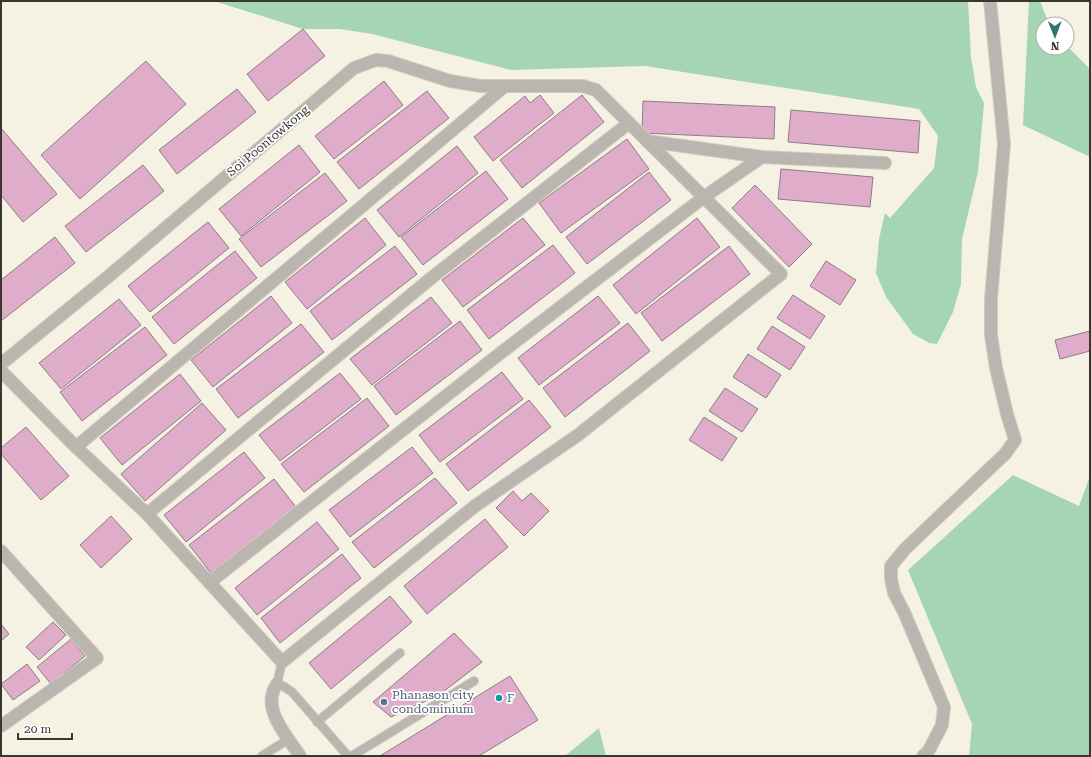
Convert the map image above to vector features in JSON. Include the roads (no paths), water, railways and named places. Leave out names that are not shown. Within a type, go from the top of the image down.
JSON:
[{"type":"street","points":[[923,756],[928,752],[942,726],[944,707],[904,612],[894,593],[891,580],[892,566],[905,549],[1005,454],[1015,440],[996,368],[991,335],[991,299],[1004,144],[990,1]]},
{"type":"street","name":"Soi Poontowkong","points":[[1,364],[109,276],[354,68],[376,60],[388,61],[450,81],[481,86],[583,86],[596,90],[629,123]]},
{"type":"street","points":[[76,447],[505,86]]},
{"type":"street","points":[[1,371],[76,447],[147,514],[282,662],[475,506],[578,435],[782,274],[629,123],[430,279],[147,514]]},
{"type":"street","points":[[647,141],[762,157],[885,163]]},
{"type":"street","points":[[210,582],[498,355],[704,197],[762,157]]},
{"type":"street","points":[[1,551],[97,658],[2,724]]},
{"type":"street","points":[[277,684],[272,694],[271,704],[276,718],[300,756]]},
{"type":"lane","points":[[317,722],[400,653]]},
{"type":"lane","points":[[282,662],[277,684],[292,692],[348,756]]},
{"type":"lane","points":[[352,756],[474,681]]},
{"type":"lane","points":[[262,756],[289,739]]},
{"type":"place","name":"F","points":[[499,698]]},
{"type":"place","name":"Phanason city condominium","points":[[384,702]]}]
